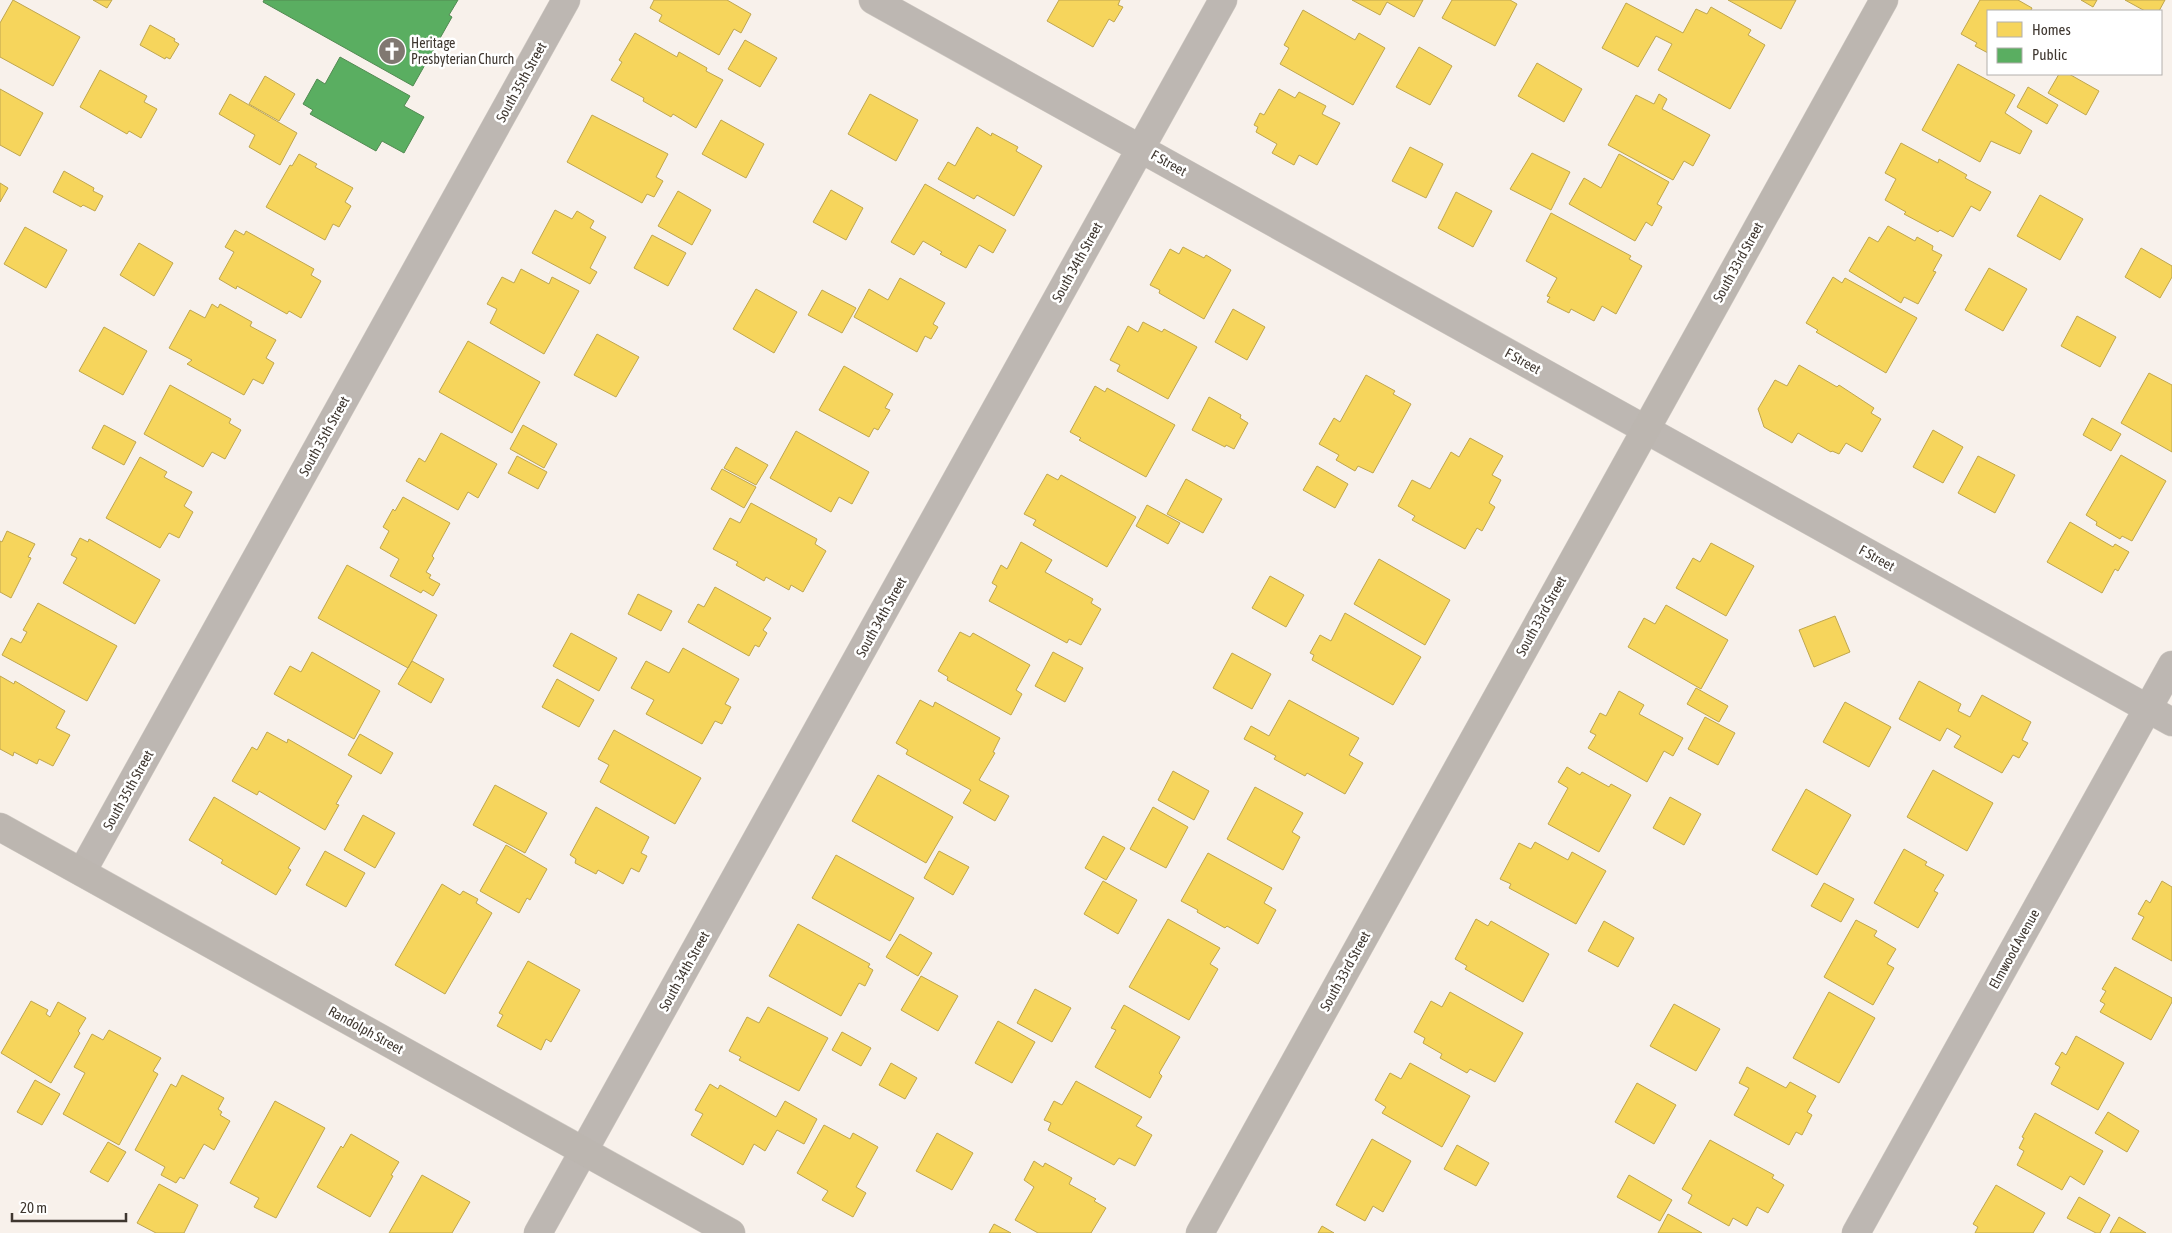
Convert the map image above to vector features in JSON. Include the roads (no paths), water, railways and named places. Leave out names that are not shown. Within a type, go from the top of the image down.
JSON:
[{"type":"main road","name":"South 33rd Street","points":[[1200,1233],[1884,0]]},
{"type":"main road","name":"Randolph Street","points":[[0,827],[731,1233]]},
{"type":"street","name":"South 35th Street","points":[[82,872],[566,0]]},
{"type":"street","name":"F Street","points":[[873,0],[2172,722]]},
{"type":"street","name":"South 34th Street","points":[[538,1233],[1223,0]]},
{"type":"street","name":"Elmwood Avenue","points":[[1856,1233],[2172,665]]},
{"type":"place","name":"Heritage Presbyterian Church","points":[[392,51]]}]
